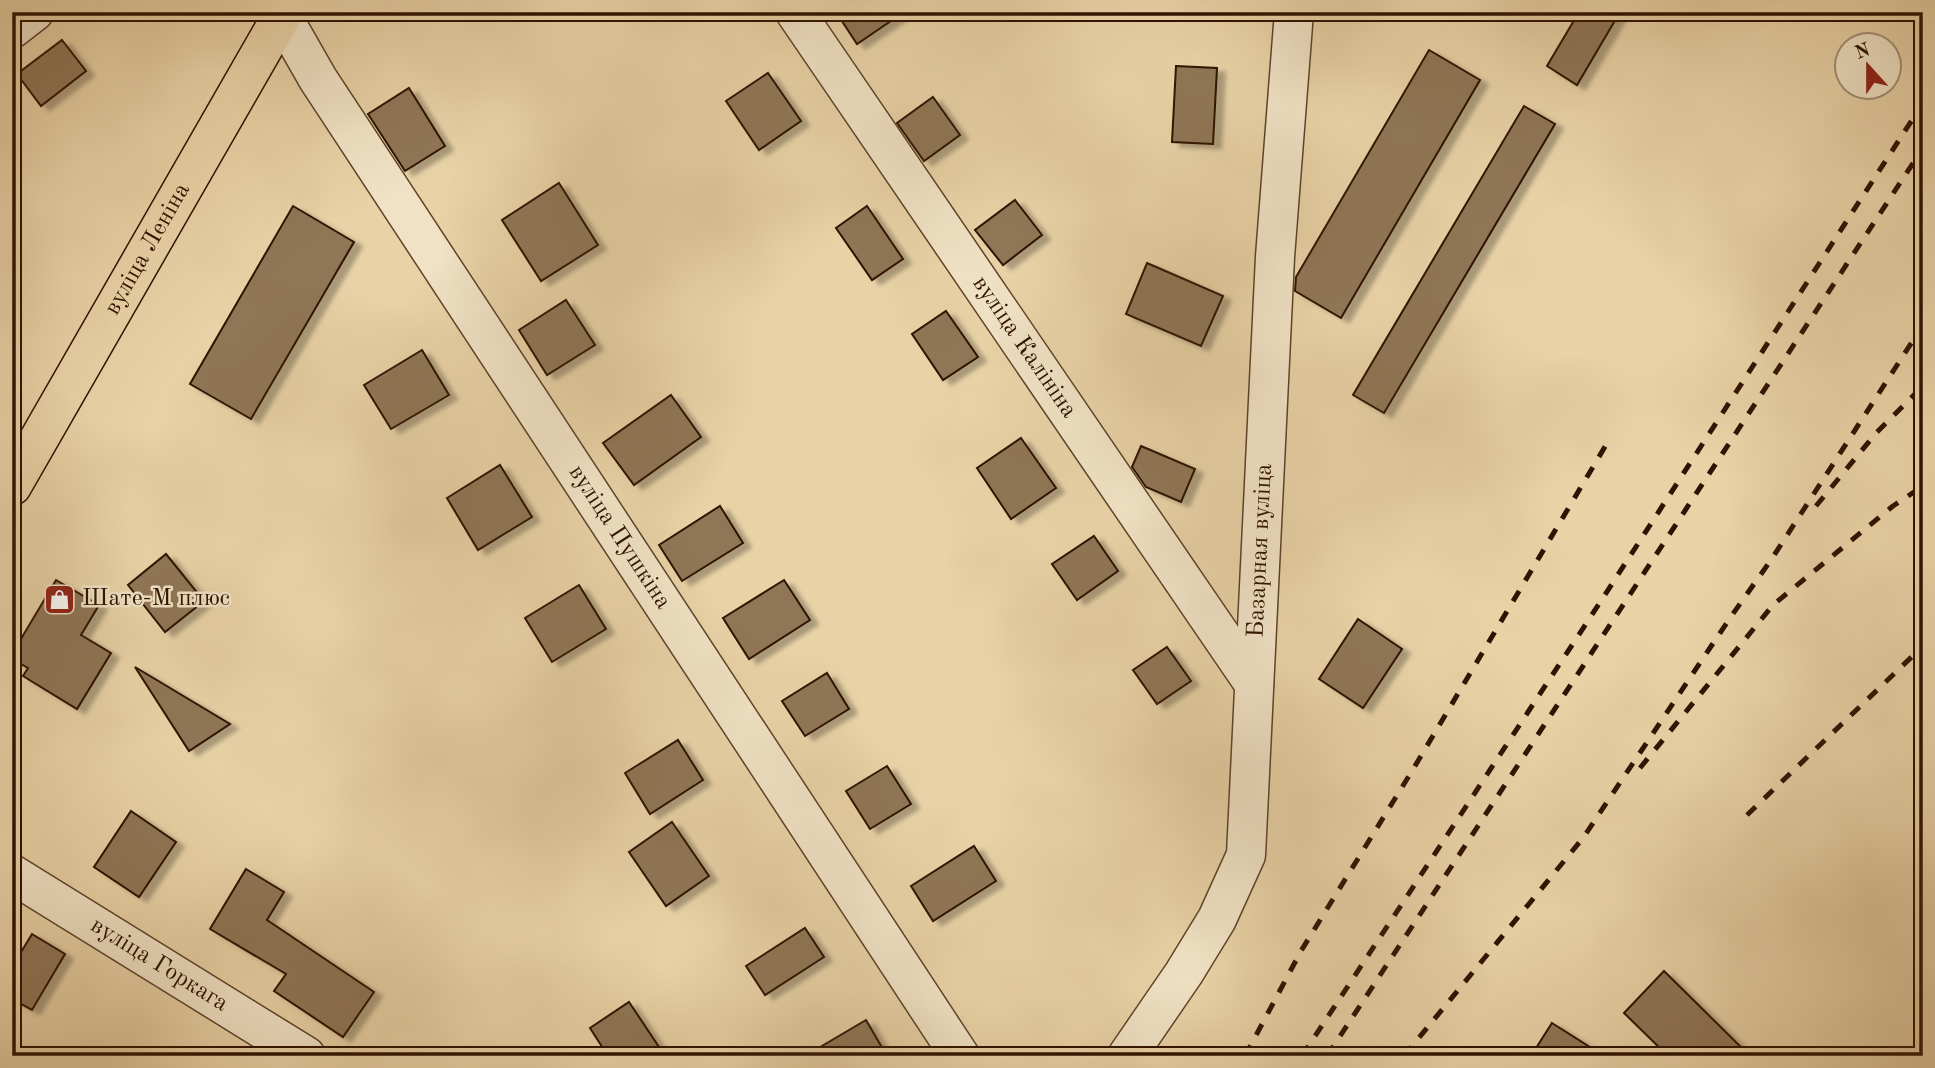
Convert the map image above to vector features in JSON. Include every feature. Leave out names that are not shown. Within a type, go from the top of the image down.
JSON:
[{"type":"main road","name":"вуліца Леніна","points":[[12,486],[282,14]]},
{"type":"street","points":[[12,29],[34,12]]},
{"type":"street","name":"вуліца Калініна","points":[[794,12],[1254,684]]},
{"type":"street","name":"Базарная вуліца","points":[[1127,1056],[1217,919],[1246,855],[1275,257],[1294,12]]},
{"type":"street","name":"вуліца Пушкіна","points":[[282,14],[326,91],[960,1056]]},
{"type":"street","name":"вуліца Горкага","points":[[12,874],[306,1056]]},
{"type":"building","points":[[836,12],[904,12],[857,44]]},
{"type":"building","points":[[1579,12],[1620,12],[1577,85],[1547,66]]},
{"type":"building","points":[[62,40],[86,71],[41,106],[17,74]]},
{"type":"building","points":[[1429,50],[1480,80],[1341,318],[1295,291],[1296,277]]},
{"type":"building","points":[[1176,66],[1217,68],[1213,144],[1172,142]]},
{"type":"building","points":[[768,73],[801,121],[759,150],[726,101]]},
{"type":"building","points":[[409,88],[445,146],[405,171],[368,114]]},
{"type":"building","points":[[933,97],[960,135],[924,161],[897,123]]},
{"type":"building","points":[[1524,106],[1555,124],[1384,413],[1353,395]]},
{"type":"building","points":[[559,183],[598,245],[541,281],[502,220]]},
{"type":"building","points":[[1015,200],[1042,235],[1003,265],[975,230]]},
{"type":"building","points":[[293,206],[354,242],[251,419],[190,384]]},
{"type":"building","points":[[867,206],[903,259],[872,280],[836,228]]},
{"type":"building","points":[[1147,263],[1223,296],[1201,346],[1126,314]]},
{"type":"building","points":[[566,300],[595,345],[547,375],[519,330]]},
{"type":"building","points":[[946,311],[978,357],[943,380],[912,334]]},
{"type":"building","points":[[422,350],[449,395],[391,429],[364,385]]},
{"type":"building","points":[[671,395],[701,437],[634,485],[603,443]]},
{"type":"building","points":[[1021,438],[1056,488],[1011,519],[977,468]]},
{"type":"building","points":[[1141,446],[1195,469],[1181,502],[1146,487],[1132,467]]},
{"type":"building","points":[[500,465],[532,517],[478,550],[447,498]]},
{"type":"building","points":[[720,506],[743,543],[682,581],[659,545]]},
{"type":"building","points":[[1094,536],[1118,571],[1077,600],[1052,564]]},
{"type":"building","points":[[166,554],[204,601],[165,632],[128,585]]},
{"type":"building","points":[[56,580],[99,605],[81,635],[111,653],[77,709],[23,676],[28,668],[12,659],[12,654]]},
{"type":"building","points":[[784,580],[810,620],[749,659],[723,618]]},
{"type":"building","points":[[579,585],[606,629],[552,662],[525,618]]},
{"type":"building","points":[[1358,619],[1402,649],[1363,708],[1319,679]]},
{"type":"building","points":[[1167,647],[1191,681],[1157,704],[1133,670]]},
{"type":"building","points":[[135,667],[230,724],[189,751]]},
{"type":"building","points":[[827,673],[849,709],[805,736],[782,701]]},
{"type":"building","points":[[678,740],[703,780],[650,814],[625,773]]},
{"type":"building","points":[[887,766],[911,804],[870,829],[846,791]]},
{"type":"building","points":[[131,811],[176,842],[139,897],[94,867]]},
{"type":"building","points":[[672,822],[709,876],[666,906],[629,852]]},
{"type":"building","points":[[974,846],[996,881],[933,921],[911,886]]},
{"type":"building","points":[[246,869],[284,892],[267,920],[374,992],[343,1037],[274,991],[286,974],[210,929]]},
{"type":"building","points":[[805,928],[824,957],[765,995],[746,966]]},
{"type":"building","points":[[32,934],[65,954],[32,1010],[12,999],[12,967]]},
{"type":"building","points":[[1664,971],[1750,1056],[1668,1056],[1624,1013]]},
{"type":"building","points":[[629,1002],[665,1056],[608,1056],[590,1028]]},
{"type":"building","points":[[866,1020],[887,1056],[805,1056]]},
{"type":"building","points":[[1552,1023],[1604,1056],[1531,1056]]},
{"type":"railway","points":[[1302,1056],[1923,103]]},
{"type":"railway","points":[[1327,1056],[1923,148]]},
{"type":"railway","points":[[1404,1056],[1583,838],[1771,560],[1923,325]]},
{"type":"railway","points":[[1816,506],[1877,432],[1923,386]]},
{"type":"railway","points":[[1245,1056],[1301,951],[1412,771],[1606,445]]},
{"type":"railway","points":[[1640,768],[1773,605],[1893,506],[1923,486]]},
{"type":"railway","points":[[1747,815],[1923,646]]},
{"type":"place","name":"Шате-М плюс","points":[[59,599]]}]
